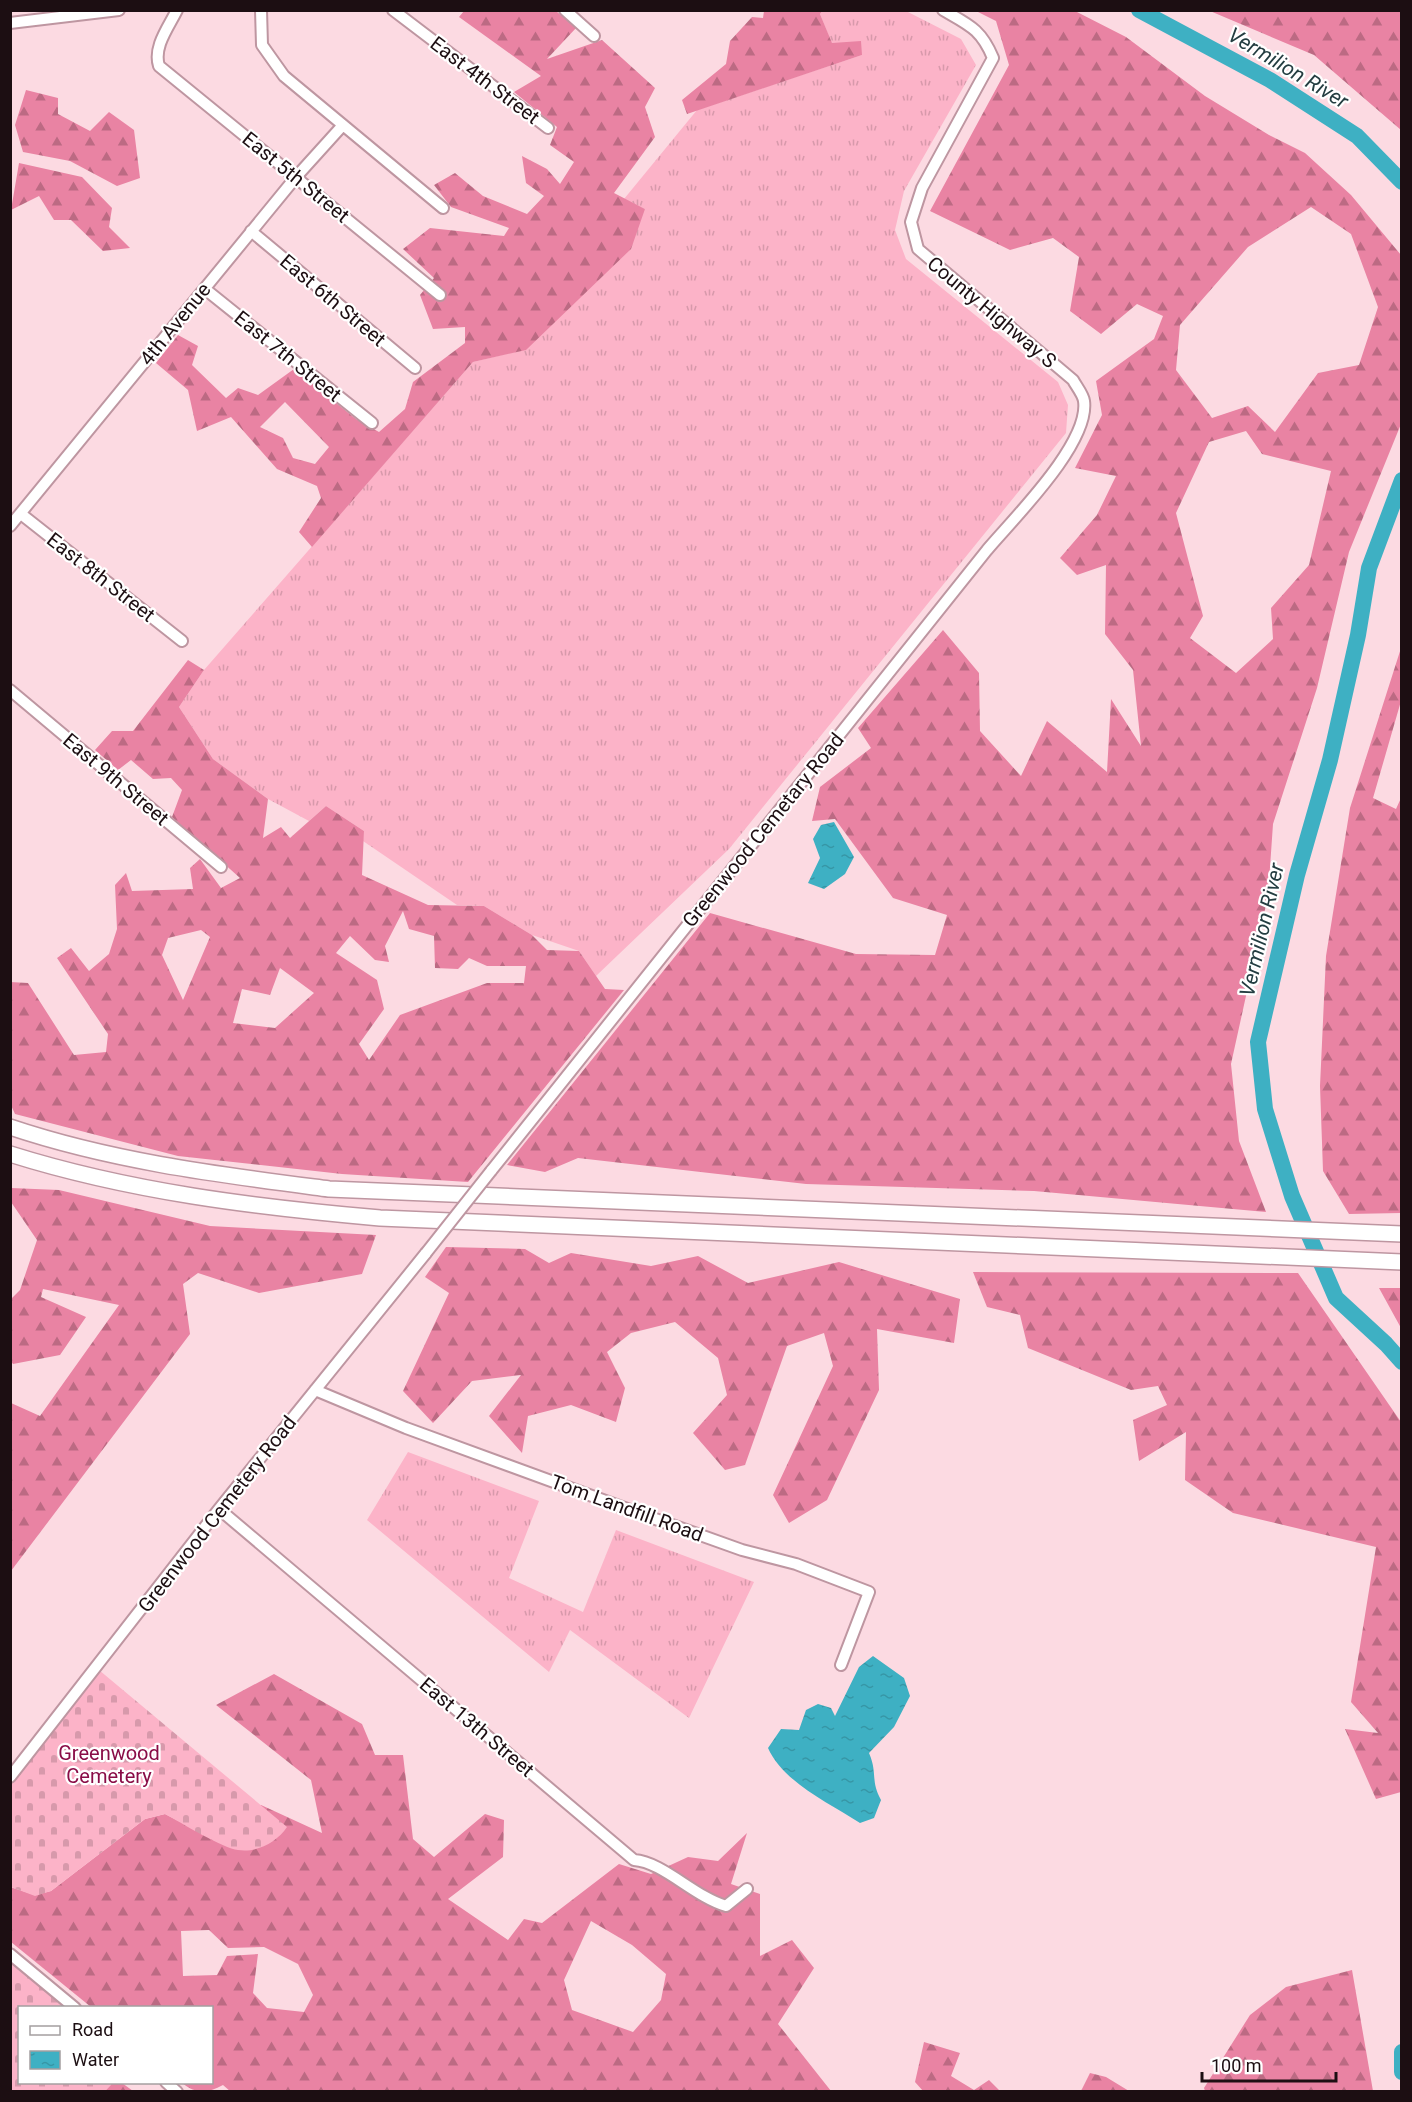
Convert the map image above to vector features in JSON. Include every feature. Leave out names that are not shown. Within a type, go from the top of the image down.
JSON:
[{"type":"highway","points":[[10,1127],[112,1154],[203,1173],[329,1189],[1401,1234]]},
{"type":"highway","points":[[10,1154],[47,1166],[153,1190],[289,1210],[392,1218],[1361,1259],[1401,1263]]},
{"type":"street","points":[[10,23],[118,10]]},
{"type":"street","name":"East 5th Street","points":[[177,10],[156,56],[159,66],[440,295]]},
{"type":"street","points":[[261,10],[262,45],[273,64],[444,208]]},
{"type":"street","name":"East 4th Street","points":[[393,10],[548,128]]},
{"type":"street","points":[[564,10],[594,36]]},
{"type":"street","name":"County Highway S","points":[[943,10],[976,28],[986,41],[993,58],[922,188],[911,222],[918,249],[1073,380],[1084,400]]},
{"type":"street","name":"4th Avenue","points":[[10,526],[251,231],[343,125]]},
{"type":"street","name":"East 6th Street","points":[[251,231],[415,368]]},
{"type":"street","name":"East 7th Street","points":[[205,289],[372,423]]},
{"type":"street","name":"Greenwood Cemetary Road","points":[[426,1253],[1064,458],[1081,430],[1084,400]]},
{"type":"street","name":"East 8th Street","points":[[21,514],[182,641]]},
{"type":"street","name":"East 9th Street","points":[[10,690],[221,867]]},
{"type":"street","name":"Greenwood Cemetery Road","points":[[10,1777],[219,1509],[426,1253]]},
{"type":"street","name":"Tom Landfill Road","points":[[315,1390],[406,1428],[633,1511],[742,1550],[796,1564],[869,1592],[841,1665]]},
{"type":"street","name":"East 13th Street","points":[[219,1509],[634,1860],[659,1867],[673,1879],[709,1901],[726,1906],[747,1890]]},
{"type":"street","points":[[10,1954],[74,2006]]},
{"type":"green space","points":[[464,11],[556,11],[576,28],[547,59],[602,40],[655,88],[645,107],[655,137],[614,193],[645,209],[631,249],[526,350],[473,362],[312,547],[299,532],[321,498],[317,486],[277,469],[231,417],[197,431],[188,390],[156,363],[178,335],[198,346],[192,365],[226,398],[238,388],[258,395],[294,369],[356,419],[379,432],[405,409],[413,382],[465,343],[465,327],[433,329],[420,295],[434,278],[403,249],[430,228],[504,236],[509,228],[451,207],[434,185],[455,173],[483,196],[527,214],[544,196],[526,183],[522,156],[547,169],[560,184],[574,162],[550,145],[557,127],[514,92],[541,76],[459,17]],"holes":[[[285,402],[329,447],[315,464],[293,458],[283,438],[260,427]]]},
{"type":"green space","points":[[764,11],[822,11],[820,14],[832,43],[861,41],[862,55],[687,114],[682,100],[726,64],[730,41],[752,17],[763,18]]},
{"type":"green space","points":[[822,11],[906,11],[961,39],[976,65],[904,191],[895,230],[906,259],[1058,382],[1068,405],[1066,433],[729,849],[596,976],[579,951],[532,935],[484,906],[457,905],[363,841],[364,831],[326,806],[309,821],[268,799],[213,759],[179,707],[204,670],[473,362],[526,349],[645,209],[624,199],[697,110],[862,55],[832,44],[820,14]]},
{"type":"green space","points":[[976,11],[1075,11],[1126,37],[1205,96],[1269,135],[1305,153],[1351,195],[1401,255],[1401,424],[1349,552],[1317,688],[1273,824],[1268,896],[1231,1064],[1239,1141],[1266,1212],[1034,1191],[806,1184],[578,1158],[545,1172],[507,1165],[710,913],[856,954],[935,955],[947,915],[893,898],[835,819],[812,821],[820,787],[871,748],[858,728],[943,630],[979,673],[980,731],[1021,776],[1047,721],[1107,772],[1111,699],[1141,746],[1133,670],[1105,634],[1106,565],[1077,575],[1060,558],[1097,515],[1116,476],[1075,468],[1102,415],[1096,381],[1154,339],[1163,316],[1137,304],[1101,334],[1070,311],[1079,257],[1053,238],[1010,250],[930,211],[1009,65],[996,21]],"holes":[[[1311,207],[1351,234],[1378,307],[1359,365],[1318,373],[1275,432],[1248,406],[1212,418],[1176,370],[1180,325],[1248,247]],[[1246,431],[1262,454],[1331,471],[1309,565],[1271,608],[1273,639],[1236,673],[1190,638],[1203,616],[1176,513],[1209,442]]]},
{"type":"green space","points":[[1210,11],[1401,11],[1401,130],[1314,55]]},
{"type":"green space","points":[[26,90],[58,98],[58,114],[90,131],[109,112],[134,130],[140,178],[117,186],[70,161],[23,152],[15,125]]},
{"type":"green space","points":[[19,163],[82,177],[112,208],[109,227],[130,248],[103,251],[71,220],[54,220],[39,196],[11,210]]},
{"type":"green space","points":[[1401,648],[1401,701],[1373,798],[1396,809],[1401,798],[1401,1213],[1349,1214],[1323,1171],[1320,1086],[1326,956],[1350,808]]},
{"type":"green space","points":[[188,660],[204,670],[179,707],[213,759],[268,799],[263,838],[281,827],[290,838],[326,806],[364,831],[362,875],[428,905],[484,906],[532,935],[547,950],[579,951],[605,989],[624,990],[468,1182],[342,1174],[178,1156],[15,1114],[10,1103],[10,982],[28,983],[74,1055],[106,1052],[108,1034],[57,958],[71,948],[89,971],[109,954],[117,929],[115,885],[126,873],[132,891],[193,889],[190,868],[200,859],[221,888],[240,878],[172,817],[182,790],[171,778],[153,779],[131,760],[118,770],[95,750],[112,731],[133,731]],"holes":[[[403,911],[409,929],[434,936],[435,968],[458,969],[469,958],[487,966],[526,966],[524,983],[487,983],[400,1015],[369,1060],[359,1044],[384,1009],[377,980],[336,953],[350,936],[375,960],[389,962],[385,946]],[[201,930],[210,937],[183,1000],[162,955],[168,938]],[[280,968],[314,993],[275,1028],[233,1023],[242,989],[270,995]]]},
{"type":"green space","points":[[11,1188],[59,1190],[210,1226],[376,1235],[362,1274],[259,1293],[198,1273],[183,1284],[190,1334],[11,1571],[11,1403],[40,1416],[119,1305],[43,1289],[41,1297],[86,1317],[60,1355],[13,1364],[10,1360],[11,1299],[20,1290],[37,1240],[11,1202]]},
{"type":"green space","points":[[446,1247],[525,1249],[549,1263],[571,1253],[651,1266],[698,1256],[748,1283],[839,1262],[960,1299],[954,1343],[877,1329],[879,1390],[827,1500],[789,1523],[773,1495],[833,1366],[824,1333],[787,1346],[745,1465],[725,1470],[693,1433],[727,1395],[718,1358],[675,1322],[631,1333],[607,1352],[625,1388],[616,1422],[571,1405],[528,1416],[522,1453],[489,1416],[521,1375],[472,1381],[433,1423],[403,1391],[449,1293],[425,1277]]},
{"type":"green space","points":[[973,1272],[1298,1273],[1401,1422],[1401,1792],[1376,1799],[1345,1729],[1378,1733],[1351,1702],[1376,1547],[1233,1513],[1185,1480],[1186,1432],[1139,1461],[1133,1420],[1167,1405],[1158,1386],[1131,1390],[1028,1348],[1020,1315],[987,1307]]},
{"type":"green space","points":[[1379,1288],[1401,1288],[1401,1328]]},
{"type":"green space","points":[[408,1452],[539,1501],[509,1578],[583,1612],[616,1530],[754,1582],[689,1718],[570,1630],[549,1672],[367,1520]]},
{"type":"green space","name":"Greenwood Cemetery","points":[[99,1670],[287,1827],[283,1832],[272,1842],[259,1848],[238,1850],[213,1840],[165,1814],[145,1819],[51,1891],[35,1896],[11,1887],[10,1784]]},
{"type":"green space","points":[[274,1674],[362,1724],[375,1755],[403,1755],[413,1839],[434,1857],[485,1814],[504,1820],[503,1857],[448,1899],[508,1940],[524,1919],[542,1923],[619,1864],[651,1874],[688,1857],[718,1861],[747,1833],[731,1884],[760,1894],[760,1956],[792,1940],[814,1968],[778,2024],[831,2091],[231,2092],[223,2085],[202,2092],[183,2084],[213,2084],[213,2006],[90,2006],[11,1942],[10,1887],[35,1895],[51,1891],[145,1819],[165,1814],[206,1835],[261,1805],[322,1833],[311,1780],[216,1705]],"holes":[[[591,1921],[632,1945],[666,1974],[661,2000],[633,2032],[572,2010],[564,1980]],[[209,1930],[228,1948],[264,1947],[298,1964],[313,1995],[304,2012],[267,2008],[253,1993],[258,1954],[227,1956],[217,1975],[183,1976],[181,1931]]]},
{"type":"green space","points":[[10,1959],[67,2006],[18,2006],[18,2084],[112,2084],[105,2091],[11,2091]]},
{"type":"green space","points":[[1352,1970],[1373,2091],[1205,2091],[1204,2088],[1250,2015],[1286,1987]]},
{"type":"green space","points":[[924,2042],[960,2053],[951,2076],[974,2090],[989,2080],[1000,2091],[923,2091],[915,2082]]},
{"type":"green space","points":[[1090,2073],[1106,2077],[1129,2091],[1081,2091]]},
{"type":"green space","points":[[111,2084],[123,2084],[133,2091],[105,2091]]},
{"type":"water","points":[[834,822],[854,857],[845,874],[824,889],[808,883],[820,858],[813,839],[821,825]]},
{"type":"water","points":[[873,1656],[904,1678],[910,1696],[894,1727],[869,1753],[881,1800],[874,1818],[860,1823],[808,1791],[784,1771],[768,1748],[781,1729],[799,1730],[806,1710],[818,1704],[831,1708],[835,1716],[859,1667]]},
{"type":"waterway","name":"Vermilion River","points":[[1139,10],[1270,80],[1357,136],[1402,182]]},
{"type":"waterway","name":"Vermilion River","points":[[1402,480],[1369,568],[1358,635],[1330,760],[1297,875],[1258,1042],[1265,1109],[1292,1196],[1336,1298],[1402,1362]]},
{"type":"waterway","name":"Vermilion River","points":[[1402,2052],[1402,2072]]}]
